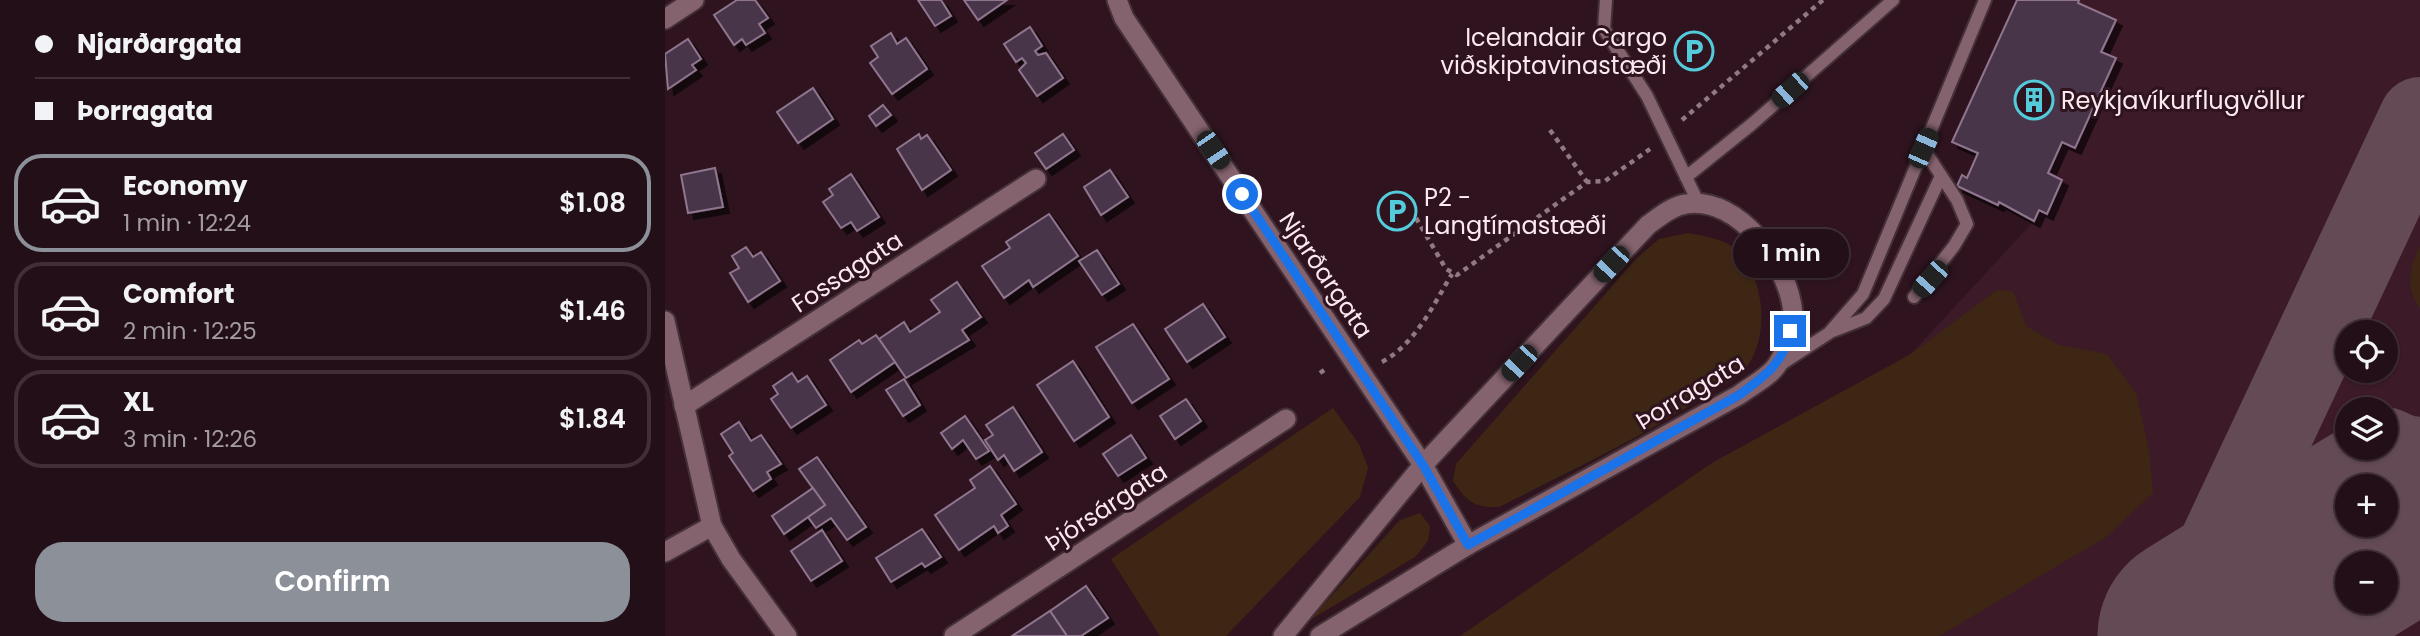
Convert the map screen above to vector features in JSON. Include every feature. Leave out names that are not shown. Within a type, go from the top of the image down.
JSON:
[{"type":"main road","points":[[665,19],[694,0]]},
{"type":"main road","name":"Njarðargata","points":[[1117,0],[1124,18],[1423,465],[1468,545]]},
{"type":"main road","name":"Fossagata","points":[[684,406],[1037,179]]},
{"type":"main road","points":[[1283,636],[1423,465],[1648,225],[1685,204],[1699,204]]},
{"type":"main road","name":"Þorragata","points":[[1320,636],[1468,545],[1739,395],[1776,367],[1787,347],[1794,315],[1786,284],[1770,251],[1736,217],[1699,204]]},
{"type":"main road","points":[[665,321],[712,526],[731,559],[787,636]]},
{"type":"main road","name":"Þjórsárgata","points":[[954,636],[1286,419]]},
{"type":"main road","points":[[665,552],[712,526]]},
{"type":"lane","points":[[1607,0],[1604,29],[1647,96],[1699,204]]},
{"type":"lane","points":[[1686,177],[1752,124],[1893,0]]},
{"type":"lane","points":[[1829,333],[1863,294],[1985,0]]},
{"type":"lane","points":[[1914,297],[1954,246],[1967,224],[1923,148]]},
{"type":"lane","points":[[1776,367],[1829,333],[1866,318],[1884,299],[1941,176]]},
{"type":"path","points":[[1452,274],[1461,273],[1587,182],[1605,181],[1665,134],[1819,1]]},
{"type":"path","points":[[1550,130],[1587,182]]},
{"type":"path","points":[[1416,218],[1452,274]]},
{"type":"path","points":[[1384,361],[1412,338],[1452,274]]},
{"type":"path","points":[[1320,373],[1327,368]]},
{"type":"shaded area","name":"Reykjavíkurflugvöllur","points":[[2017,0],[2420,0],[2420,636],[1460,636],[1712,463],[1911,354],[2034,221],[2027,215],[1957,186],[1962,175],[1967,177],[1978,154],[1952,142]]},
{"type":"shaded area","points":[[1688,233],[1713,238],[1732,246],[1747,261],[1752,272],[1760,297],[1760,331],[1754,354],[1742,372],[1649,430],[1499,507],[1478,505],[1467,499],[1453,481],[1456,464],[1636,259],[1659,239]]},
{"type":"shaded area","points":[[2420,246],[2420,309],[2412,293],[2410,278]]},
{"type":"shaded area","points":[[1997,290],[2013,291],[2026,326],[2059,345],[2107,354],[2136,393],[2149,450],[2153,493],[2106,537],[1939,636],[1460,636],[1712,463],[1911,354]]},
{"type":"shaded area","points":[[1333,408],[1359,444],[1368,468],[1360,497],[1226,636],[1160,636],[1111,559]]},
{"type":"shaded area","points":[[1420,513],[1430,526],[1428,541],[1415,557],[1310,620],[1400,520]]},
{"type":"building","points":[[737,0],[755,0],[768,18],[759,24],[765,33],[746,45],[742,39],[734,45],[714,15]]},
{"type":"building","points":[[918,0],[941,0],[951,16],[935,26]]},
{"type":"building","points":[[964,0],[1007,0],[978,20]]},
{"type":"building","name":"Reykjavíkurflugvöllur","points":[[2017,0],[2079,0],[2078,3],[2116,20],[2101,52],[2116,58],[2075,148],[2062,142],[2048,173],[2062,180],[2047,214],[2039,210],[2034,221],[1999,202],[1998,205],[1957,186],[1962,175],[1967,178],[1978,153],[1952,142]]},
{"type":"building","points":[[1030,27],[1042,46],[1035,51],[1038,55],[1046,53],[1063,78],[1037,96],[1019,70],[1026,63],[1022,58],[1016,62],[1004,44]]},
{"type":"building","points":[[891,33],[897,44],[906,38],[927,69],[892,94],[870,63],[878,57],[871,46]]},
{"type":"building","points":[[688,39],[701,59],[692,65],[696,70],[668,89],[665,54]]},
{"type":"building","points":[[813,88],[833,119],[798,143],[777,112]]},
{"type":"building","points":[[883,105],[891,115],[876,126],[869,116]]},
{"type":"building","points":[[919,134],[921,139],[927,135],[951,170],[922,190],[897,149]]},
{"type":"building","points":[[1063,134],[1074,150],[1046,169],[1035,153]]},
{"type":"building","points":[[715,168],[723,207],[688,213],[681,175]]},
{"type":"building","points":[[1110,170],[1128,197],[1101,215],[1084,187]]},
{"type":"building","points":[[851,174],[879,217],[857,231],[851,222],[841,228],[823,202],[833,195],[829,189]]},
{"type":"building","points":[[1049,214],[1078,256],[1033,287],[1029,280],[1004,298],[982,266],[1010,248],[1006,242]]},
{"type":"building","points":[[746,247],[753,257],[761,252],[780,281],[748,302],[730,273],[739,268],[732,256]]},
{"type":"building","points":[[1097,250],[1119,284],[1102,295],[1079,261]]},
{"type":"building","points":[[957,282],[981,317],[962,330],[969,340],[906,378],[879,339],[904,322],[910,332],[940,312],[931,300]]},
{"type":"building","points":[[1203,304],[1225,337],[1187,362],[1165,329]]},
{"type":"building","points":[[1133,324],[1169,379],[1132,403],[1096,347]]},
{"type":"building","points":[[876,335],[895,362],[851,392],[830,360],[859,340],[862,344]]},
{"type":"building","points":[[1073,361],[1109,417],[1074,441],[1037,385]]},
{"type":"building","points":[[792,373],[798,382],[807,376],[826,405],[791,428],[771,399],[778,394],[773,386]]},
{"type":"building","points":[[904,379],[920,405],[903,416],[886,390]]},
{"type":"building","points":[[1186,399],[1201,421],[1175,439],[1160,416]]},
{"type":"building","points":[[1013,407],[1042,452],[1014,471],[1004,455],[998,460],[985,440],[993,435],[986,425]]},
{"type":"building","points":[[965,416],[989,451],[976,459],[963,440],[952,449],[941,433]]},
{"type":"building","points":[[739,422],[751,441],[761,435],[781,464],[767,472],[771,479],[753,491],[729,456],[733,453],[721,434]]},
{"type":"building","points":[[1131,435],[1146,458],[1118,476],[1103,454]]},
{"type":"building","points":[[817,457],[866,527],[847,540],[831,518],[816,528],[808,517],[825,505],[799,469]]},
{"type":"building","points":[[990,466],[1016,504],[1001,515],[1008,526],[998,533],[994,526],[959,550],[935,515],[975,488],[970,480]]},
{"type":"building","points":[[813,488],[825,505],[784,534],[772,516]]},
{"type":"building","points":[[922,529],[941,557],[925,567],[922,563],[891,582],[876,558]]},
{"type":"building","points":[[822,530],[842,561],[811,581],[791,551]]},
{"type":"building","points":[[1086,586],[1108,618],[1081,636],[1067,636],[1050,611]]},
{"type":"building","points":[[1050,611],[1067,636],[1012,636]]},
{"type":"taxiway","points":[[2166,636],[2187,615],[2420,118]]},
{"type":"taxiway","points":[[2398,454],[2420,458]]},
{"type":"runway","points":[[2200,636],[2360,537]]},
{"type":"place","name":"Icelandair Cargo viðskiptavinastæði","points":[[1694,51]]},
{"type":"place","name":"Reykjavíkurflugvöllur","points":[[2034,100]]},
{"type":"place","name":"P2 - Langtímastæði","points":[[1397,211]]},
{"type":"route","points":[[1242,194],[1423,465],[1468,545],[1739,395],[1776,367],[1787,347],[1790,331]]}]
